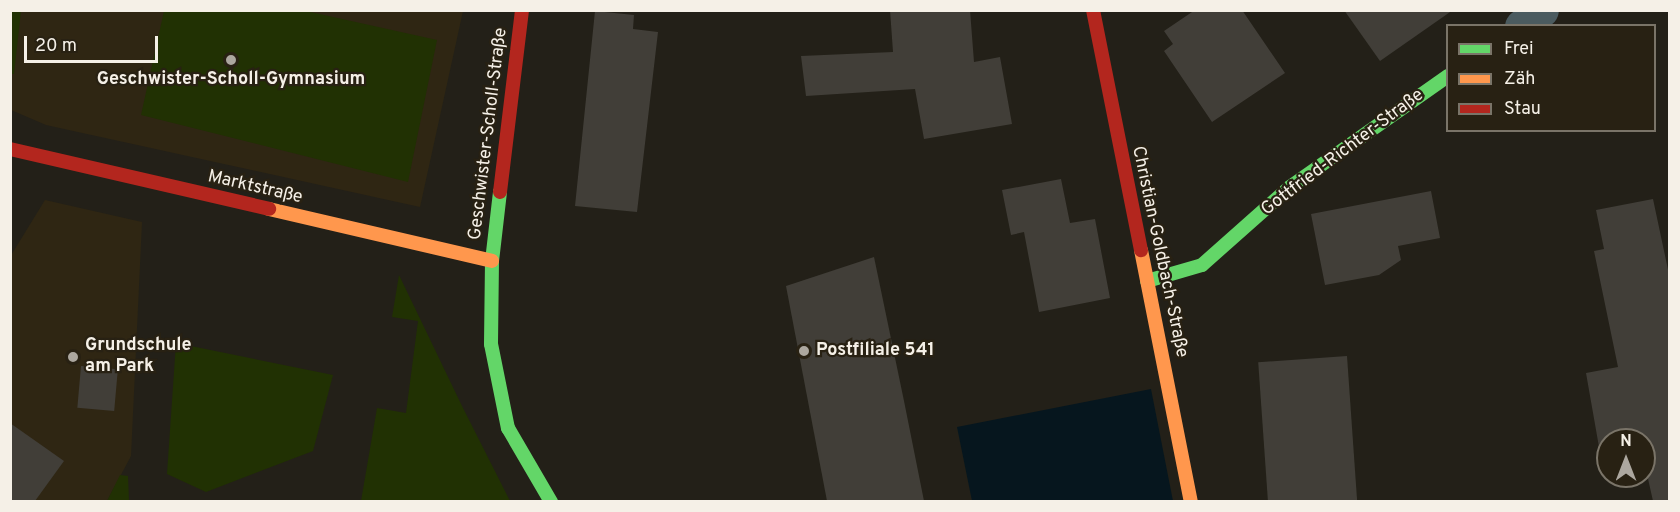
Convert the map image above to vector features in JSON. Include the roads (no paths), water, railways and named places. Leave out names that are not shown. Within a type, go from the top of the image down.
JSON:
[{"type":"street","name":"Geschwister-Scholl-Straße","points":[[522,10],[492,261],[491,344],[508,428],[551,501]]},
{"type":"street","name":"Christian-Goldbach-Straße","points":[[1093,10],[1191,501]]},
{"type":"street","points":[[1524,24],[1542,10]]},
{"type":"street","name":"Gottfried-Richter-Straße","points":[[1147,281],[1202,265],[1290,187],[1446,77]]},
{"type":"street","name":"Marktstraße","points":[[10,149],[492,261]]},
{"type":"water","points":[[1151,389],[1173,501],[972,501],[957,427]]},
{"type":"place","name":"Geschwister-Scholl-Gymnasium","points":[[231,60]]},
{"type":"place","name":"Postfiliale 541","points":[[804,351]]},
{"type":"place","name":"Grundschule am Park","points":[[73,357]]}]
